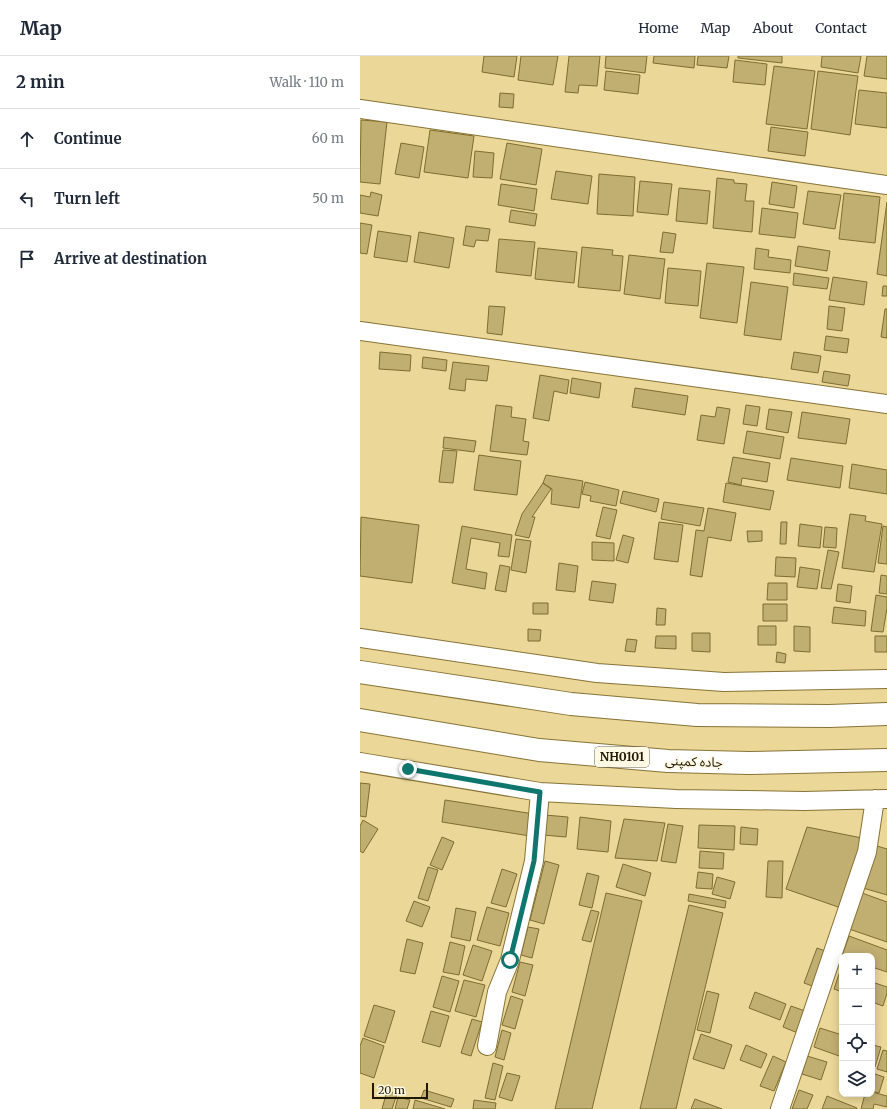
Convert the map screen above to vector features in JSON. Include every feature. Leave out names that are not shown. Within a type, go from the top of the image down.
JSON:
[{"type":"highway","points":[[360,672],[572,704],[697,715],[829,716],[887,714]]},
{"type":"highway","name":"جاده کمپنی","points":[[360,720],[539,750],[668,761],[750,763],[887,760]]},
{"type":"street","points":[[360,109],[887,185]]},
{"type":"street","points":[[360,332],[887,404]]},
{"type":"street","points":[[360,638],[597,673],[724,682],[887,678]]},
{"type":"street","points":[[360,762],[540,792],[676,800],[797,801],[881,799],[868,852],[780,1109]]},
{"type":"street","points":[[487,1046],[497,992],[510,960],[534,861],[540,792]]},
{"type":"building","points":[[484,56],[517,56],[514,77],[482,72]]},
{"type":"building","points":[[521,56],[558,56],[553,85],[518,80]]},
{"type":"building","points":[[569,56],[600,56],[597,86],[579,85],[578,93],[565,92]]},
{"type":"building","points":[[606,56],[647,56],[645,73],[605,68]]},
{"type":"building","points":[[654,56],[695,56],[694,68],[653,63]]},
{"type":"building","points":[[698,56],[729,56],[727,68],[697,65]]},
{"type":"building","points":[[738,56],[782,56],[782,63],[738,58]]},
{"type":"building","points":[[822,56],[861,56],[858,73],[821,67]]},
{"type":"building","points":[[867,56],[887,56],[887,79],[864,76]]},
{"type":"building","points":[[735,60],[767,64],[765,85],[733,82]]},
{"type":"building","points":[[774,66],[815,71],[807,129],[766,124]]},
{"type":"building","points":[[606,71],[640,75],[638,94],[604,90]]},
{"type":"building","points":[[818,71],[858,76],[850,135],[811,129]]},
{"type":"building","points":[[859,90],[887,93],[887,128],[855,124]]},
{"type":"building","points":[[500,93],[514,94],[513,108],[499,107]]},
{"type":"building","points":[[361,120],[387,122],[380,184],[360,182]]},
{"type":"building","points":[[771,127],[808,132],[805,156],[768,151]]},
{"type":"building","points":[[430,130],[474,136],[468,178],[424,172]]},
{"type":"building","points":[[401,143],[424,147],[419,178],[395,174]]},
{"type":"building","points":[[507,143],[542,149],[536,185],[500,179]]},
{"type":"building","points":[[475,151],[494,153],[492,178],[473,177]]},
{"type":"building","points":[[556,171],[592,176],[588,204],[551,199]]},
{"type":"building","points":[[599,174],[635,177],[633,216],[597,214]]},
{"type":"building","points":[[717,178],[734,180],[734,183],[747,184],[745,201],[754,201],[752,232],[713,228]]},
{"type":"building","points":[[640,181],[672,184],[668,215],[637,212]]},
{"type":"building","points":[[772,182],[797,186],[794,208],[769,204]]},
{"type":"building","points":[[501,184],[537,189],[534,211],[498,205]]},
{"type":"building","points":[[679,188],[710,191],[707,224],[676,221]]},
{"type":"building","points":[[808,191],[841,195],[835,229],[803,224]]},
{"type":"building","points":[[371,192],[382,195],[378,216],[360,213],[360,195],[370,197]]},
{"type":"building","points":[[844,193],[880,197],[875,243],[839,239]]},
{"type":"building","points":[[887,202],[887,276],[877,274]]},
{"type":"building","points":[[762,208],[798,213],[795,238],[759,234]]},
{"type":"building","points":[[511,210],[537,214],[535,226],[509,222]]},
{"type":"building","points":[[360,223],[372,225],[367,254],[360,253]]},
{"type":"building","points":[[466,226],[490,229],[488,241],[476,240],[474,247],[463,245]]},
{"type":"building","points":[[378,231],[411,236],[407,262],[374,257]]},
{"type":"building","points":[[419,232],[454,238],[449,268],[414,262]]},
{"type":"building","points":[[663,232],[676,234],[673,253],[660,252]]},
{"type":"building","points":[[499,239],[535,242],[531,276],[496,272]]},
{"type":"building","points":[[798,246],[830,251],[827,271],[795,266]]},
{"type":"building","points":[[582,247],[613,250],[612,255],[623,256],[620,291],[578,287]]},
{"type":"building","points":[[538,248],[577,252],[574,283],[535,279]]},
{"type":"building","points":[[756,248],[769,250],[768,257],[791,260],[790,273],[754,269]]},
{"type":"building","points":[[629,255],[665,259],[660,299],[624,294]]},
{"type":"building","points":[[707,263],[744,267],[737,323],[700,318]]},
{"type":"building","points":[[668,268],[701,271],[698,306],[665,303]]},
{"type":"building","points":[[794,273],[829,278],[827,289],[793,285]]},
{"type":"building","points":[[833,277],[867,282],[864,305],[829,300]]},
{"type":"building","points":[[751,282],[788,287],[781,340],[744,335]]},
{"type":"building","points":[[883,286],[887,286],[887,296],[882,296]]},
{"type":"building","points":[[489,306],[505,307],[502,335],[487,333]]},
{"type":"building","points":[[829,306],[845,308],[842,331],[827,329]]},
{"type":"building","points":[[885,309],[887,309],[887,338],[881,337]]},
{"type":"building","points":[[826,336],[849,339],[847,353],[824,350]]},
{"type":"building","points":[[380,352],[411,355],[410,371],[379,369]]},
{"type":"building","points":[[794,352],[821,356],[818,373],[791,369]]},
{"type":"building","points":[[423,357],[447,360],[446,371],[422,368]]},
{"type":"building","points":[[453,362],[489,366],[487,381],[466,379],[465,391],[449,389]]},
{"type":"building","points":[[824,371],[850,375],[848,386],[822,382]]},
{"type":"building","points":[[540,375],[569,380],[567,394],[554,391],[549,421],[533,418]]},
{"type":"building","points":[[572,378],[601,383],[599,398],[570,393]]},
{"type":"building","points":[[635,388],[688,396],[685,415],[632,407]]},
{"type":"building","points":[[496,405],[512,407],[511,417],[526,419],[523,441],[529,442],[527,455],[490,451]]},
{"type":"building","points":[[746,405],[760,407],[757,426],[743,424]]},
{"type":"building","points":[[717,407],[730,409],[724,444],[697,440],[701,415],[715,417]]},
{"type":"building","points":[[769,409],[792,412],[788,433],[766,429]]},
{"type":"building","points":[[802,412],[850,419],[846,444],[798,438]]},
{"type":"building","points":[[747,431],[784,437],[780,459],[743,453]]},
{"type":"building","points":[[444,437],[476,441],[474,452],[443,448]]},
{"type":"building","points":[[443,450],[457,451],[453,483],[439,482]]},
{"type":"building","points":[[479,455],[521,461],[517,495],[474,490]]},
{"type":"building","points":[[733,457],[770,463],[767,482],[742,478],[741,485],[728,482]]},
{"type":"building","points":[[791,458],[843,466],[840,488],[787,480]]},
{"type":"building","points":[[852,464],[887,470],[887,494],[849,488]]},
{"type":"building","points":[[546,475],[583,481],[579,508],[551,504],[552,489],[543,483]]},
{"type":"building","points":[[585,482],[619,490],[616,506],[590,501],[591,496],[582,494]]},
{"type":"building","points":[[543,483],[551,489],[532,517],[535,517],[529,538],[515,535],[522,514]]},
{"type":"building","points":[[726,483],[774,491],[770,510],[723,502]]},
{"type":"building","points":[[623,491],[659,499],[656,512],[620,503]]},
{"type":"building","points":[[664,502],[704,508],[700,526],[661,519]]},
{"type":"building","points":[[603,507],[617,510],[610,539],[596,536]]},
{"type":"building","points":[[708,508],[736,513],[731,541],[708,537],[702,577],[690,575],[696,530],[704,531]]},
{"type":"building","points":[[850,514],[866,516],[865,521],[882,524],[874,572],[842,568]]},
{"type":"building","points":[[361,517],[419,525],[412,583],[360,576]]},
{"type":"building","points":[[659,522],[683,525],[678,562],[654,559]]},
{"type":"building","points":[[781,522],[787,522],[786,544],[780,544]]},
{"type":"building","points":[[800,524],[822,527],[820,548],[798,546]]},
{"type":"building","points":[[462,526],[512,535],[509,557],[498,556],[500,543],[471,538],[466,569],[487,573],[485,589],[452,583]]},
{"type":"building","points":[[883,526],[887,527],[887,564],[878,563]]},
{"type":"building","points":[[825,527],[837,528],[836,548],[823,547]]},
{"type":"building","points":[[747,531],[762,531],[762,541],[748,542]]},
{"type":"building","points":[[623,535],[634,538],[628,563],[616,560]]},
{"type":"building","points":[[516,539],[531,541],[526,573],[511,570]]},
{"type":"building","points":[[592,542],[614,543],[614,561],[592,560]]},
{"type":"building","points":[[828,550],[839,552],[831,589],[821,588]]},
{"type":"building","points":[[776,557],[796,558],[795,577],[775,576]]},
{"type":"building","points":[[559,563],[578,566],[575,592],[556,590]]},
{"type":"building","points":[[500,565],[510,567],[506,592],[495,590]]},
{"type":"building","points":[[800,567],[820,570],[817,589],[797,587]]},
{"type":"building","points":[[881,575],[887,576],[887,594],[879,593]]},
{"type":"building","points":[[592,581],[616,584],[613,603],[589,600]]},
{"type":"building","points":[[768,583],[787,583],[787,600],[767,600]]},
{"type":"building","points":[[838,584],[852,586],[850,603],[836,601]]},
{"type":"building","points":[[876,595],[887,597],[887,608],[883,632],[871,631]]},
{"type":"building","points":[[533,603],[548,603],[548,614],[533,614]]},
{"type":"building","points":[[763,604],[787,604],[787,621],[763,621]]},
{"type":"building","points":[[834,607],[866,611],[865,626],[832,623]]},
{"type":"building","points":[[657,608],[666,609],[665,625],[656,625]]},
{"type":"building","points":[[758,626],[776,626],[776,645],[758,645]]},
{"type":"building","points":[[794,626],[810,627],[810,652],[794,651]]},
{"type":"building","points":[[528,629],[541,630],[540,641],[528,641]]},
{"type":"building","points":[[692,633],[710,633],[710,652],[692,651]]},
{"type":"building","points":[[656,636],[676,636],[676,649],[655,648]]},
{"type":"building","points":[[875,636],[887,636],[887,652],[875,652]]},
{"type":"building","points":[[627,639],[637,640],[635,652],[625,651]]},
{"type":"building","points":[[777,652],[786,654],[785,663],[776,662]]},
{"type":"building","points":[[360,783],[370,784],[366,817],[360,816]]},
{"type":"building","points":[[445,800],[534,814],[530,836],[442,822]]},
{"type":"building","points":[[545,815],[568,817],[566,837],[543,835]]},
{"type":"building","points":[[580,817],[611,821],[608,852],[577,849]]},
{"type":"building","points":[[624,819],[665,823],[657,861],[615,858]]},
{"type":"building","points":[[363,820],[378,829],[363,853],[360,851],[360,826]]},
{"type":"building","points":[[668,824],[683,826],[676,863],[661,861]]},
{"type":"building","points":[[699,825],[735,826],[734,850],[698,848]]},
{"type":"building","points":[[741,827],[758,829],[757,845],[740,844]]},
{"type":"building","points":[[807,827],[867,839],[844,909],[786,889]]},
{"type":"building","points":[[442,837],[454,842],[442,870],[430,865]]},
{"type":"building","points":[[877,846],[887,849],[887,895],[863,888]]},
{"type":"building","points":[[700,851],[724,853],[723,869],[699,868]]},
{"type":"building","points":[[545,861],[559,865],[544,924],[530,920]]},
{"type":"building","points":[[768,861],[783,861],[782,898],[766,897]]},
{"type":"building","points":[[623,864],[651,873],[645,896],[616,887]]},
{"type":"building","points":[[428,867],[438,870],[428,901],[418,898]]},
{"type":"building","points":[[502,869],[517,874],[506,907],[491,903]]},
{"type":"building","points":[[698,872],[713,874],[712,889],[696,888]]},
{"type":"building","points":[[587,873],[599,876],[592,908],[579,905]]},
{"type":"building","points":[[717,877],[735,882],[730,899],[712,894]]},
{"type":"building","points":[[606,893],[642,901],[592,1109],[555,1109]]},
{"type":"building","points":[[862,893],[887,902],[887,942],[849,929]]},
{"type":"building","points":[[689,894],[726,901],[725,908],[688,901]]},
{"type":"building","points":[[414,901],[430,907],[422,927],[406,921]]},
{"type":"building","points":[[689,905],[723,913],[676,1109],[640,1109]]},
{"type":"building","points":[[487,907],[509,913],[500,946],[477,940]]},
{"type":"building","points":[[456,908],[476,912],[470,941],[451,937]]},
{"type":"building","points":[[591,910],[599,912],[591,942],[582,940]]},
{"type":"building","points":[[528,927],[539,929],[532,958],[521,955]]},
{"type":"building","points":[[849,936],[887,950],[887,972],[875,968],[875,953],[843,953]]},
{"type":"building","points":[[407,939],[423,943],[415,974],[400,971]]},
{"type":"building","points":[[450,942],[465,946],[459,975],[443,972]]},
{"type":"building","points":[[473,945],[492,951],[482,981],[463,975]]},
{"type":"building","points":[[817,948],[828,952],[815,987],[804,983]]},
{"type":"building","points":[[520,962],[533,965],[525,996],[512,992]]},
{"type":"building","points":[[839,974],[839,991],[834,989]]},
{"type":"building","points":[[442,976],[459,981],[450,1012],[433,1007]]},
{"type":"building","points":[[464,980],[485,985],[476,1017],[455,1011]]},
{"type":"building","points":[[875,983],[887,987],[887,993],[883,1006],[875,1003]]},
{"type":"building","points":[[707,991],[719,994],[710,1033],[697,1030]]},
{"type":"building","points":[[755,992],[786,1004],[780,1020],[749,1008]]},
{"type":"building","points":[[511,996],[523,1000],[515,1029],[502,1025]]},
{"type":"building","points":[[374,1005],[395,1011],[385,1043],[364,1036]]},
{"type":"building","points":[[791,1006],[805,1011],[798,1033],[783,1027]]},
{"type":"building","points":[[431,1011],[449,1016],[440,1047],[422,1042]]},
{"type":"building","points":[[472,1019],[482,1022],[471,1056],[461,1053]]},
{"type":"building","points":[[820,1028],[839,1034],[839,1056],[814,1047]]},
{"type":"building","points":[[502,1030],[511,1033],[504,1060],[495,1057]]},
{"type":"building","points":[[701,1034],[732,1045],[724,1069],[693,1059]]},
{"type":"building","points":[[363,1038],[384,1046],[374,1078],[360,1073],[360,1046]]},
{"type":"building","points":[[746,1045],[767,1054],[761,1068],[740,1060]]},
{"type":"building","points":[[875,1046],[881,1047],[875,1067]]},
{"type":"building","points":[[883,1050],[887,1051],[887,1072],[877,1069]]},
{"type":"building","points":[[773,1056],[786,1062],[774,1091],[760,1086]]},
{"type":"building","points":[[807,1056],[827,1062],[821,1080],[802,1074]]},
{"type":"building","points":[[493,1063],[503,1066],[495,1100],[485,1098]]},
{"type":"building","points":[[507,1073],[520,1076],[512,1101],[499,1097]]},
{"type":"building","points":[[875,1074],[884,1077],[879,1093],[875,1092]]},
{"type":"building","points":[[424,1090],[454,1099],[451,1107],[421,1098]]},
{"type":"building","points":[[799,1090],[813,1095],[807,1109],[792,1109]]},
{"type":"building","points":[[387,1091],[397,1094],[392,1109],[382,1109]]},
{"type":"building","points":[[875,1093],[887,1096],[887,1107],[874,1104],[873,1109],[861,1109],[864,1097],[875,1097]]},
{"type":"building","points":[[827,1096],[857,1108],[857,1109],[822,1109]]},
{"type":"building","points":[[398,1097],[410,1100],[407,1109],[395,1109]]},
{"type":"building","points":[[695,1099],[722,1109],[691,1109]]},
{"type":"building","points":[[415,1100],[445,1109],[413,1109]]},
{"type":"building","points":[[474,1100],[496,1103],[495,1109],[473,1109]]},
{"type":"route","points":[[408,769],[540,792],[534,861],[510,960]]}]
